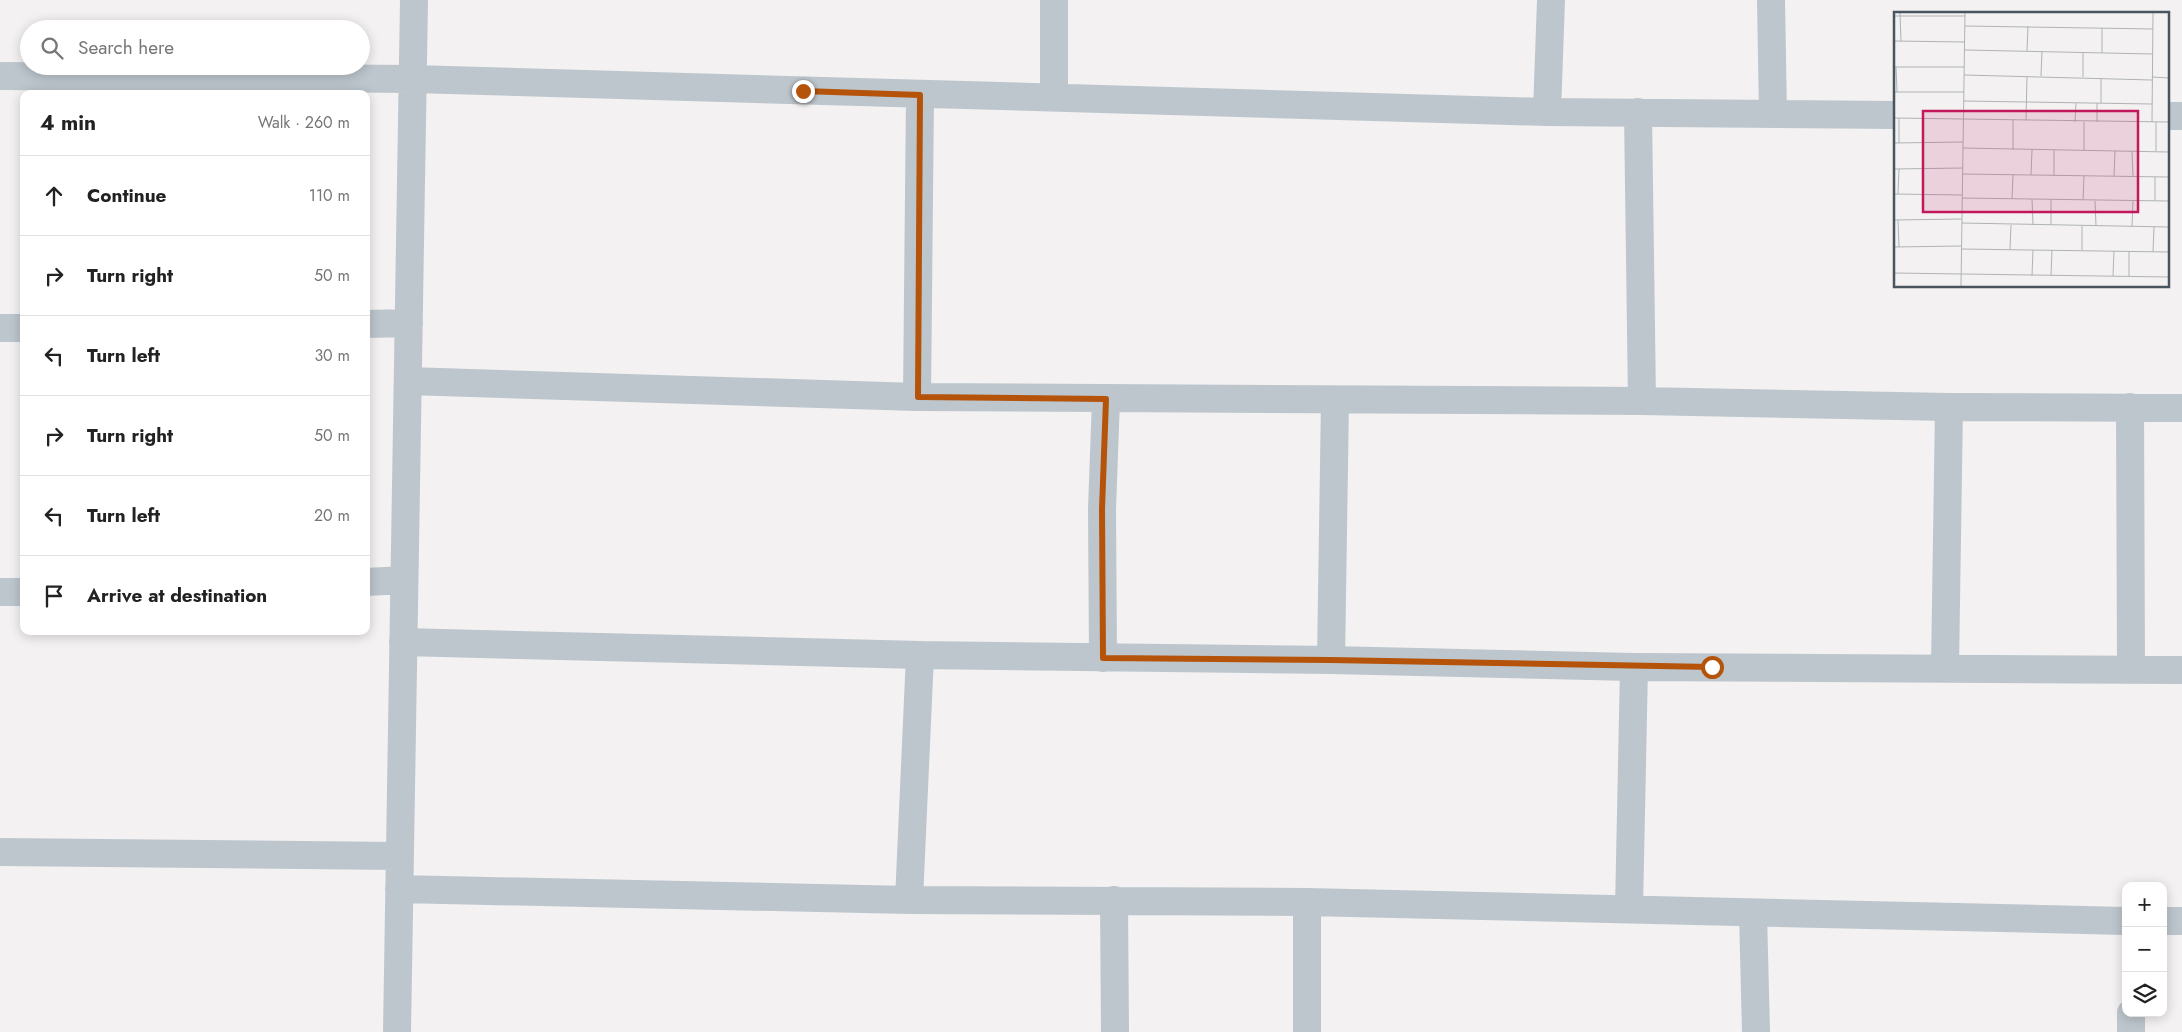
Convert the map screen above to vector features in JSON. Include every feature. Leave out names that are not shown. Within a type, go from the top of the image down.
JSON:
[{"type":"street","points":[[397,1032],[398,856],[414,0]]},
{"type":"street","points":[[1054,0],[1054,97]]},
{"type":"street","points":[[1547,112],[1551,0]]},
{"type":"street","points":[[1772,0],[1773,114]]},
{"type":"street","points":[[0,76],[413,80],[1547,112],[1894,115]]},
{"type":"street","points":[[918,397],[920,95]]},
{"type":"street","points":[[1638,112],[1642,401]]},
{"type":"street","points":[[370,324],[408,323]]},
{"type":"street","points":[[0,328],[20,328]]},
{"type":"street","points":[[408,381],[918,397],[1642,401],[1948,407],[2182,408]]},
{"type":"street","points":[[1103,658],[1102,509],[1106,399]]},
{"type":"street","points":[[1330,660],[1335,400]]},
{"type":"street","points":[[1945,668],[1948,407]]},
{"type":"street","points":[[2130,407],[2131,668]]},
{"type":"street","points":[[370,582],[404,580]]},
{"type":"street","points":[[0,592],[20,592]]},
{"type":"street","points":[[403,642],[920,655],[1330,660],[1634,667],[2131,668],[2182,670]]},
{"type":"street","points":[[909,900],[920,655]]},
{"type":"street","points":[[1629,909],[1634,667]]},
{"type":"street","points":[[0,852],[398,856]]},
{"type":"street","points":[[399,889],[909,900],[1306,902],[2122,921]]},
{"type":"street","points":[[1114,900],[1115,1032]]},
{"type":"street","points":[[1306,902],[1306,1032]]},
{"type":"street","points":[[1752,913],[1756,1032]]},
{"type":"street","points":[[2167,921],[2182,921]]},
{"type":"street","points":[[2131,1017],[2131,1032]]},
{"type":"route","points":[[803,91],[920,95],[918,397],[1106,399],[1102,509],[1103,658],[1712,667]]}]
